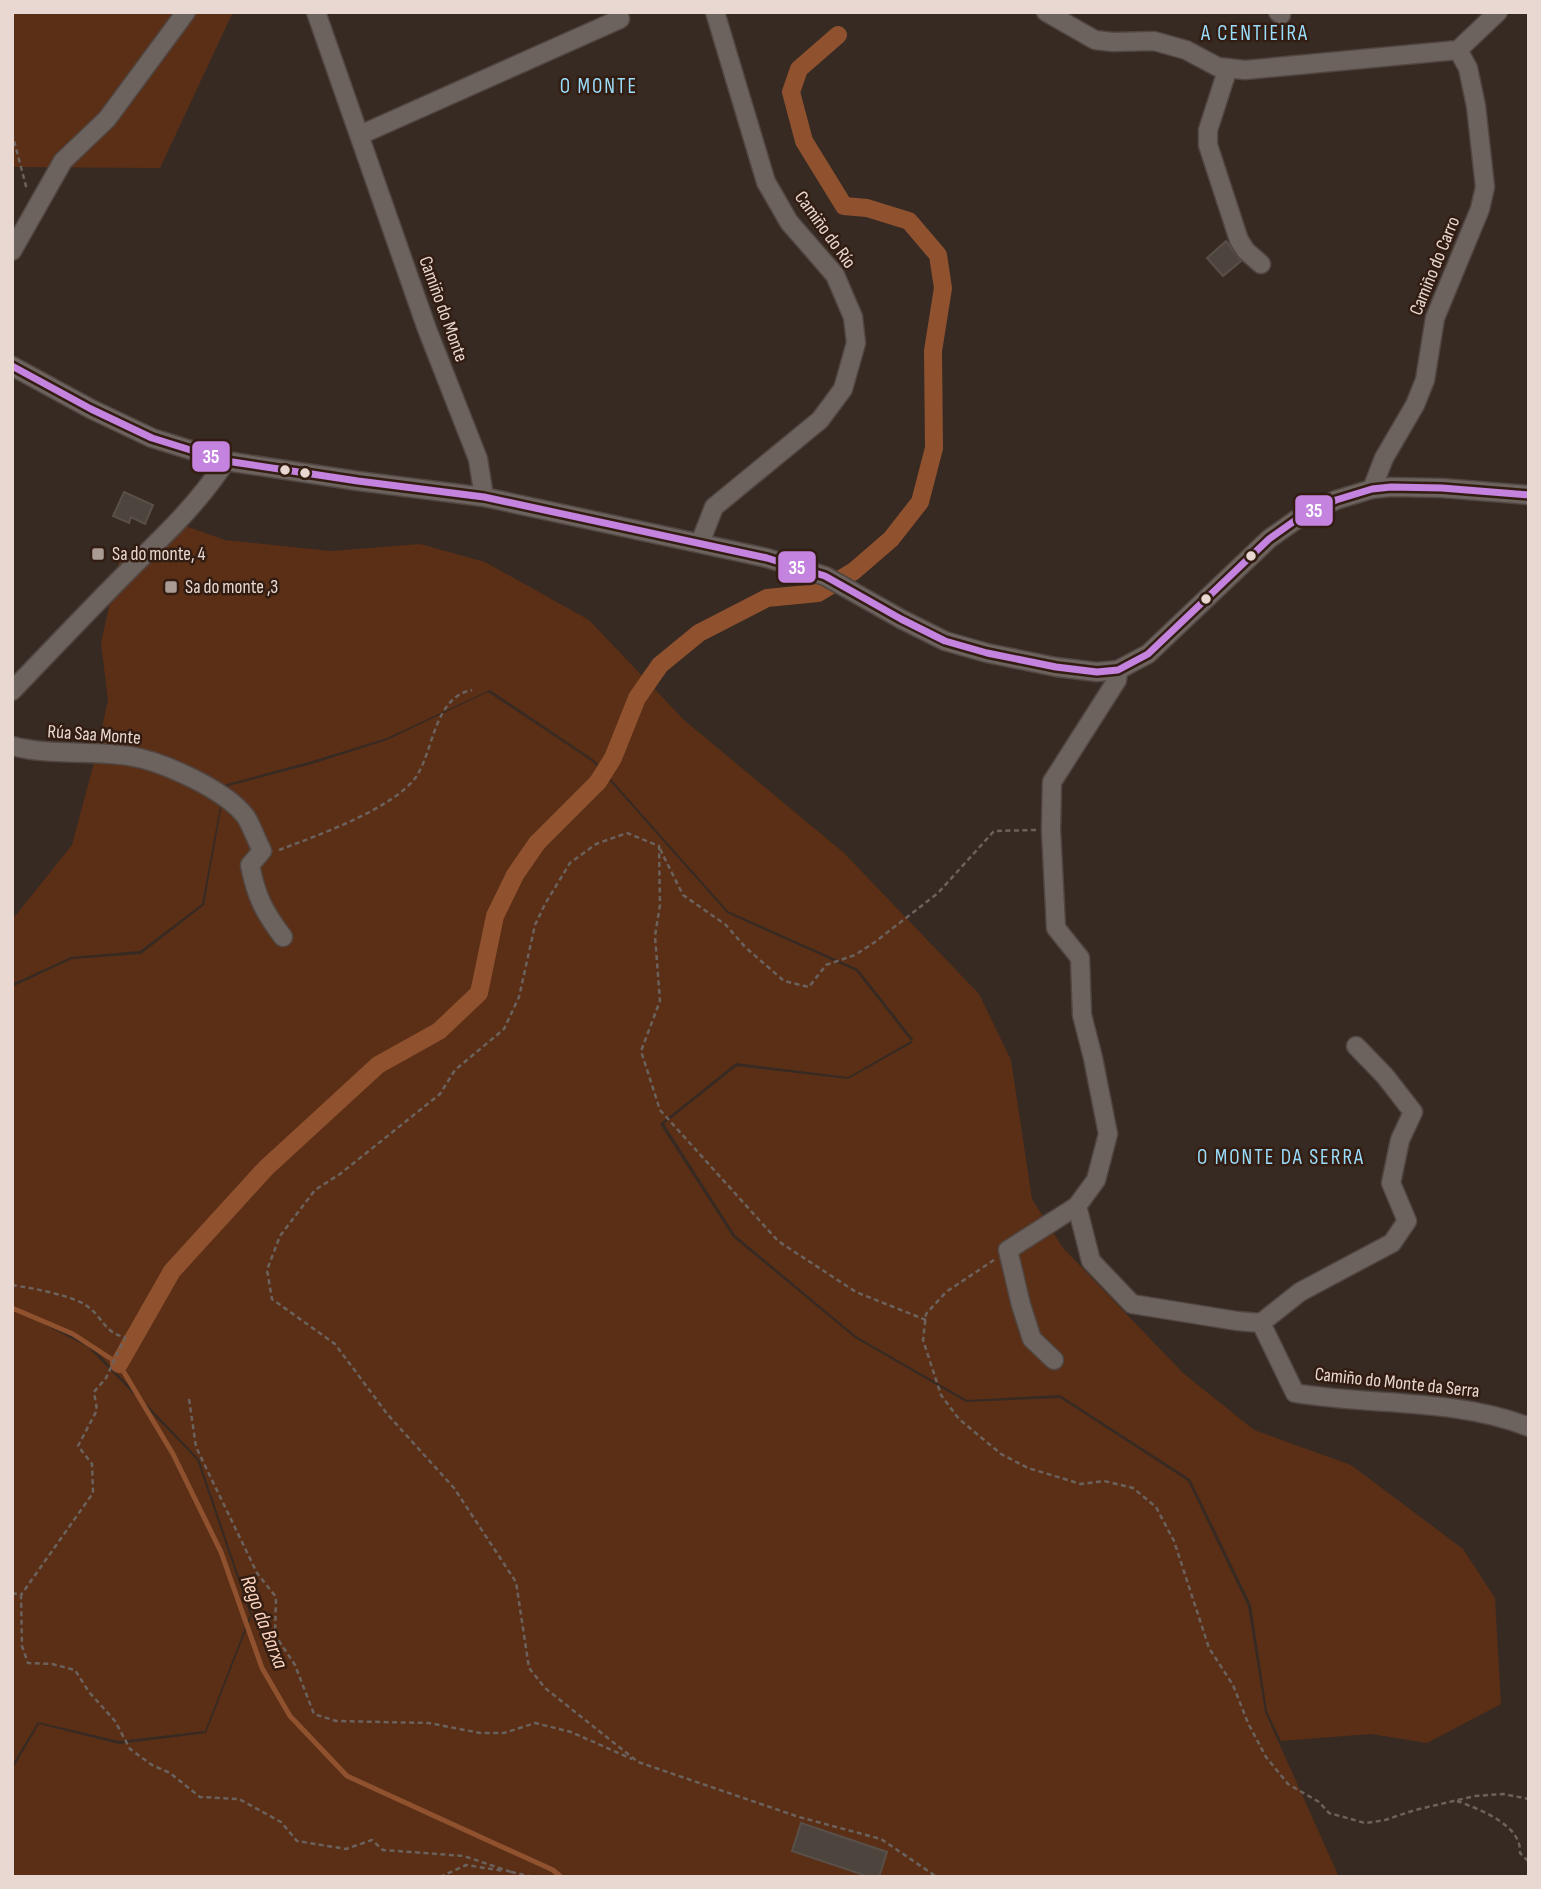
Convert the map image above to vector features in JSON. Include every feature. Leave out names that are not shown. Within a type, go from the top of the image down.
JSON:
[{"type":"street","points":[[12,251],[63,161],[107,118],[186,12]]},
{"type":"street","name":"Camiño do Monte","points":[[316,12],[427,330],[478,459],[484,497]]},
{"type":"street","points":[[359,135],[620,19],[617,12]]},
{"type":"street","name":"Camiño do Río","points":[[700,543],[714,507],[820,420],[843,389],[856,343],[853,317],[835,275],[789,222],[766,182],[715,12]]},
{"type":"street","points":[[1046,12],[1095,40],[1154,41],[1186,50],[1218,67],[1245,71],[1458,50],[1498,12]]},
{"type":"street","name":"Camiño do Carro","points":[[1372,489],[1384,458],[1415,405],[1425,380],[1435,318],[1480,209],[1485,187],[1476,106],[1468,68],[1458,50]]},
{"type":"street","points":[[1228,68],[1208,130],[1208,145],[1239,240],[1245,251],[1261,264]]},
{"type":"street","points":[[12,366],[91,409],[152,438],[226,461],[484,497],[767,558],[825,576],[901,619],[956,644],[1056,667],[1097,671],[1118,670],[1148,654],[1269,539],[1284,527],[1336,499],[1372,489],[1442,488],[1529,495]]},
{"type":"street","points":[[12,691],[134,565],[170,532],[213,482],[226,461]]},
{"type":"street","points":[[1054,1360],[1032,1339],[1008,1250],[1077,1206],[1096,1180],[1108,1134],[1082,1015],[1080,958],[1056,928],[1051,830],[1052,782],[1117,680],[1118,670]]},
{"type":"street","name":"Rúa Saa Monte","points":[[12,746],[35,752],[127,755],[158,762],[208,787],[229,802],[245,817],[262,851]]},
{"type":"street","points":[[262,851],[250,865],[256,893],[267,916],[282,937]]},
{"type":"street","points":[[1077,1206],[1091,1261],[1132,1304],[1261,1323],[1300,1292],[1392,1243],[1407,1221],[1391,1183],[1400,1140],[1413,1112],[1385,1076],[1356,1046]]},
{"type":"street","name":"Camiño do Monte da Serra","points":[[1261,1323],[1294,1393],[1335,1400],[1467,1410],[1508,1419],[1529,1427]]},
{"type":"path","points":[[12,132],[26,182],[30,219]]},
{"type":"path","points":[[262,851],[276,851],[311,837],[371,810],[403,790],[415,778],[425,761],[439,719],[450,703],[461,692],[472,690]]},
{"type":"path","points":[[638,1762],[545,1688],[529,1668],[516,1583],[454,1488],[388,1415],[335,1344],[272,1299],[267,1270],[280,1236],[315,1190],[340,1174],[440,1094],[455,1070],[504,1029],[519,997],[535,925],[545,904],[570,863],[596,844],[627,833],[659,846],[683,895],[726,925],[745,947],[784,981],[809,987],[826,965],[855,955],[938,893],[994,831],[1051,830]]},
{"type":"path","points":[[659,846],[660,905],[655,936],[660,1001],[641,1051],[660,1111],[778,1241],[856,1292],[926,1320]]},
{"type":"path","points":[[1008,1250],[946,1293],[926,1314],[923,1340],[941,1395],[960,1419],[1002,1454],[1028,1468],[1081,1483],[1104,1481],[1133,1488],[1156,1507],[1174,1541],[1209,1648],[1233,1685],[1265,1757],[1288,1784],[1319,1802],[1329,1813],[1365,1823],[1454,1800],[1503,1794],[1529,1799]]},
{"type":"path","points":[[12,1285],[34,1288],[85,1304],[113,1335],[125,1337],[106,1378],[94,1392],[97,1410],[78,1446],[92,1464],[93,1493],[22,1595],[22,1646],[28,1663],[52,1664],[75,1670],[89,1692],[115,1721],[130,1749],[152,1765],[170,1773],[200,1797],[239,1799],[281,1822],[297,1841],[346,1849],[372,1840],[383,1850],[464,1856],[511,1872]]},
{"type":"path","points":[[189,1399],[196,1447],[257,1573],[276,1597],[275,1635],[295,1665],[314,1714],[336,1721],[429,1723],[480,1733],[504,1733],[535,1723],[571,1732],[638,1762],[799,1817],[881,1839],[937,1877]]},
{"type":"path","points":[[12,1593],[22,1595]]},
{"type":"path","points":[[1454,1800],[1496,1818],[1521,1844],[1520,1853],[1529,1862]]},
{"type":"path","points":[[440,1877],[466,1865],[534,1877]]},
{"type":"shaded area","points":[[12,12],[233,12],[160,168],[12,167]]},
{"type":"shaded area","points":[[177,523],[225,540],[331,551],[420,544],[485,562],[589,620],[684,720],[844,853],[979,994],[1011,1060],[1032,1199],[1063,1248],[1183,1373],[1254,1430],[1351,1465],[1463,1549],[1495,1598],[1501,1704],[1427,1743],[1371,1734],[1281,1741],[1267,1711],[1251,1605],[1190,1479],[1060,1395],[967,1400],[856,1336],[735,1235],[664,1124],[737,1066],[848,1079],[912,1043],[913,1039],[858,969],[728,911],[594,760],[490,690],[387,738],[224,785],[202,904],[140,951],[71,957],[12,984],[12,920],[72,845],[96,755],[108,700],[101,643],[119,562]]},
{"type":"shaded area","points":[[488,692],[593,762],[727,913],[856,971],[911,1041],[848,1077],[736,1063],[660,1124],[733,1237],[855,1338],[966,1402],[1060,1398],[1188,1481],[1248,1606],[1265,1712],[1339,1877],[12,1877],[12,1770],[39,1724],[119,1744],[206,1733],[252,1615],[199,1459],[90,1345],[12,1305],[12,987],[72,959],[141,954],[204,905],[225,787],[312,764],[387,740]]},
{"type":"shaded area","points":[[12,1308],[88,1347],[197,1460],[250,1615],[205,1731],[119,1741],[38,1722],[12,1765]]},
{"type":"building","points":[[1226,241],[1241,261],[1223,276],[1207,258]]},
{"type":"building","points":[[124,492],[153,505],[145,524],[131,517],[129,523],[113,516]]},
{"type":"building","points":[[801,1823],[887,1852],[879,1877],[870,1877],[792,1851]]},
{"type":"waterway","points":[[119,1364],[172,1271],[266,1168],[378,1065],[439,1031],[479,993],[495,916],[515,875],[537,843],[598,782],[613,758],[637,698],[660,665],[699,633],[767,598],[818,593],[854,571],[891,539],[920,502],[934,448],[933,351],[943,288],[938,255],[909,221],[867,208],[844,206],[804,141],[791,92],[799,69],[838,35]]},
{"type":"waterway","name":"Rego da Barxa","points":[[12,1308],[73,1334],[119,1364],[173,1454],[221,1552],[262,1668],[290,1716],[347,1776],[553,1870],[561,1877]]},
{"type":"transit line","name":"35","points":[[12,366],[91,409],[152,438],[226,461],[484,497],[767,558],[825,576],[945,641],[987,653],[1097,672],[1118,670],[1148,654],[1269,539],[1300,517],[1336,500],[1372,489],[1391,487],[1529,495]]},
{"type":"place","name":"Sa do monte, 4","points":[[98,554]]},
{"type":"place","name":"Sa do monte ,3","points":[[171,587]]},
{"type":"district","name":"A CENTIEIRA","points":[[1255,33]]},
{"type":"district","name":"O MONTE","points":[[599,86]]},
{"type":"district","name":"O MONTE DA SERRA","points":[[1281,1157]]}]
